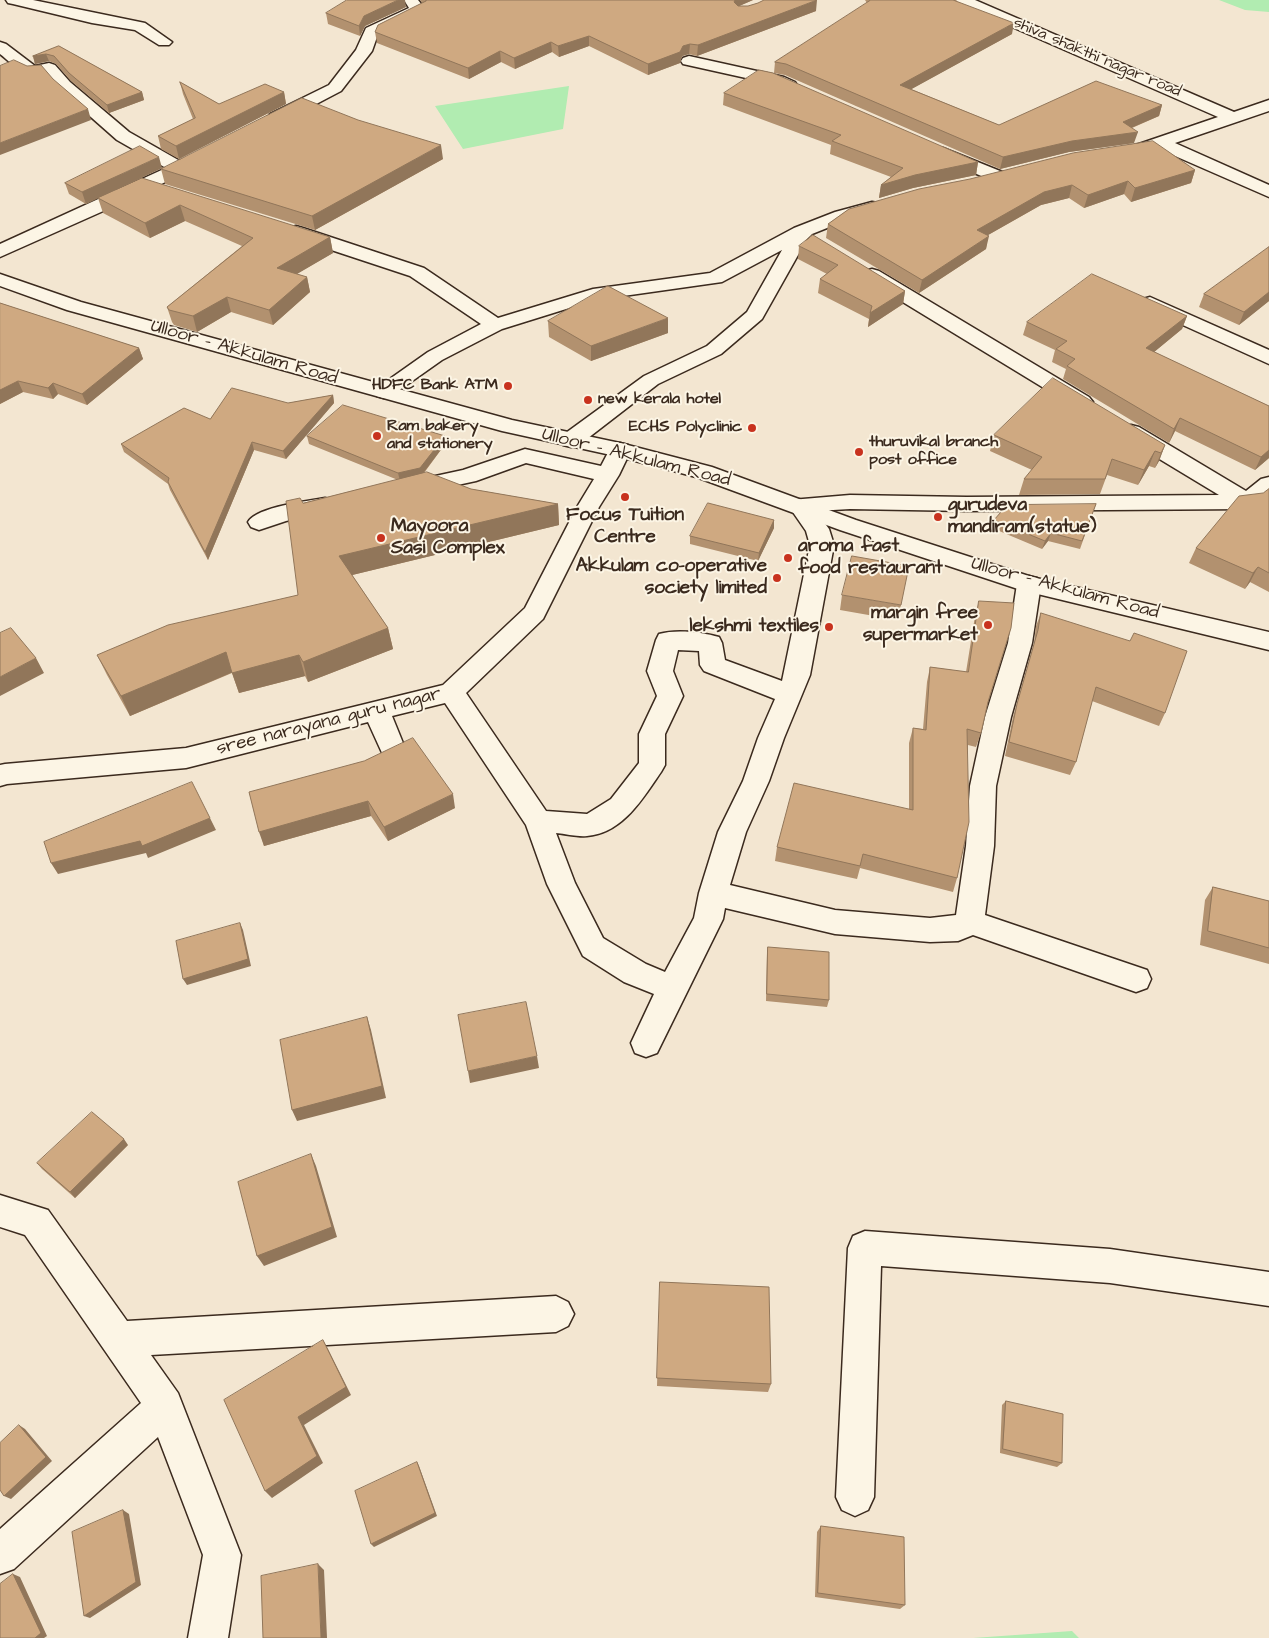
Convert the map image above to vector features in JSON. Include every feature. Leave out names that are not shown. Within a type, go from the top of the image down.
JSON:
[{"type":"street","points":[[0,3],[7,0]]},
{"type":"street","points":[[13,0],[92,18],[140,26],[164,42]]},
{"type":"street","points":[[265,124],[335,88],[364,51],[370,31],[418,10],[411,0]]},
{"type":"street","name":"shiva shakthi nagar road","points":[[962,0],[1232,117]]},
{"type":"street","points":[[0,35],[4,36],[0,45],[32,71],[49,68],[64,85],[123,136],[180,168]]},
{"type":"street","points":[[689,61],[778,80],[803,92]]},
{"type":"street","points":[[1104,155],[1139,150],[1269,105]]},
{"type":"street","points":[[1160,143],[1269,192]]},
{"type":"street","points":[[930,148],[999,177]]},
{"type":"street","points":[[0,251],[145,185],[214,151]]},
{"type":"street","points":[[975,183],[1019,172]]},
{"type":"street","points":[[145,185],[169,192]]},
{"type":"street","points":[[384,392],[435,356],[495,325],[593,295],[715,278],[810,238],[841,216],[886,203]]},
{"type":"street","points":[[277,226],[417,272],[495,325]]},
{"type":"street","points":[[571,440],[651,380],[714,350],[755,315],[810,238]]},
{"type":"street","points":[[852,263],[1247,502]]},
{"type":"street","name":"Ulloor - Akkulam Road","points":[[0,280],[74,306],[384,392],[510,426],[620,450],[704,472],[799,505],[848,525],[1029,584],[1269,641]]},
{"type":"street","points":[[1133,295],[1269,358]]},
{"type":"street","name":"sree narayana guru nagar","points":[[0,776],[14,773],[186,758],[452,692],[534,613],[588,507],[608,475],[620,450]]},
{"type":"street","points":[[392,493],[468,476],[525,456],[608,475]]},
{"type":"street","points":[[1247,502],[1269,484]]},
{"type":"street","points":[[259,522],[280,514],[345,502]]},
{"type":"street","points":[[799,505],[850,502],[967,504],[1269,502]]},
{"type":"street","points":[[646,1043],[708,919],[713,893],[732,832],[756,781],[771,738],[797,675],[822,545],[818,529],[799,505]]},
{"type":"street","points":[[970,922],[980,846],[983,786],[998,717],[1020,643],[1029,584]]},
{"type":"street","points":[[538,821],[588,825],[601,820],[621,807],[652,765],[652,734],[670,696],[660,670],[668,640],[710,643],[713,665],[790,694]]},
{"type":"street","points":[[452,692],[538,821],[561,884],[593,947],[635,973],[672,988]]},
{"type":"street","points":[[376,710],[392,748]]},
{"type":"street","points":[[713,893],[835,922],[930,930],[958,929],[970,922],[1136,979]]},
{"type":"street","points":[[0,1211],[36,1222],[165,1406],[222,1555],[208,1638]]},
{"type":"street","points":[[855,1497],[865,1248],[1110,1266],[1269,1289]]},
{"type":"street","points":[[119,1339],[556,1314]]},
{"type":"street","points":[[0,1555],[165,1406]]},
{"type":"green space","points":[[1219,0],[1269,0],[1269,12],[1245,10]]},
{"type":"green space","points":[[569,86],[563,129],[463,149],[435,106]]},
{"type":"green space","points":[[1072,1631],[1079,1638],[973,1638]]},
{"type":"building","points":[[347,0],[398,0],[364,16],[359,26],[326,13]]},
{"type":"building","points":[[426,0],[735,0],[734,2],[738,6],[748,6],[764,0],[817,0],[698,45],[690,44],[683,46],[680,52],[648,64],[589,36],[558,46],[551,42],[514,58],[500,51],[468,68],[375,32],[378,25]]},
{"type":"building","points":[[871,0],[953,0],[1014,23],[900,85],[999,125],[1096,81],[1162,105],[1123,122],[1138,132],[1072,141],[1003,157],[786,64],[775,62]]},
{"type":"building","points":[[59,46],[142,92],[107,105],[69,73],[54,56],[46,54],[33,56]]},
{"type":"building","points":[[14,60],[27,66],[41,65],[53,79],[88,109],[0,143],[0,66]]},
{"type":"building","points":[[759,70],[773,73],[978,162],[915,175],[881,185],[903,168],[832,141],[841,135],[724,93]]},
{"type":"building","points":[[180,82],[219,104],[265,84],[284,92],[176,146],[158,136],[195,118]]},
{"type":"building","points":[[302,98],[358,120],[441,145],[312,216],[161,169]]},
{"type":"building","points":[[1153,141],[1195,170],[1135,188],[1128,181],[1088,195],[1072,185],[1044,192],[977,230],[989,236],[922,280],[828,224],[849,209],[919,189],[970,179],[1073,153]]},
{"type":"building","points":[[140,146],[159,157],[82,192],[65,183]]},
{"type":"building","points":[[142,178],[330,237],[277,268],[307,277],[269,310],[227,297],[193,316],[169,310],[167,307],[253,238],[180,205],[145,223],[98,198]]},
{"type":"building","points":[[813,235],[905,291],[870,313],[872,306],[820,279],[838,265],[799,246]]},
{"type":"building","points":[[1269,247],[1269,292],[1244,312],[1204,294]]},
{"type":"building","points":[[1092,274],[1187,316],[1146,348],[1269,406],[1269,450],[1261,457],[1180,418],[1174,429],[1067,366],[1075,359],[1056,349],[1067,341],[1027,322]]},
{"type":"building","points":[[608,286],[668,318],[591,346],[548,321]]},
{"type":"building","points":[[0,303],[139,348],[82,394],[53,383],[48,388],[18,381],[0,390]]},
{"type":"building","points":[[1053,378],[1165,445],[1161,453],[1155,451],[1144,470],[1112,459],[1105,479],[1024,479],[1042,457],[994,435]]},
{"type":"building","points":[[232,388],[288,403],[333,395],[283,451],[252,442],[205,552],[168,482],[169,478],[121,444],[184,408],[210,419]]},
{"type":"building","points":[[343,405],[445,436],[420,468],[398,473],[307,436]]},
{"type":"building","points":[[427,472],[471,489],[558,504],[339,556],[388,628],[303,662],[299,655],[232,673],[226,652],[121,696],[97,655],[168,625],[298,595],[286,501],[300,498],[303,503]]},
{"type":"building","points":[[1269,489],[1269,573],[1258,567],[1253,573],[1196,548],[1239,496],[1263,493]]},
{"type":"building","points":[[708,503],[774,520],[759,553],[690,536]]},
{"type":"building","points":[[1096,504],[1082,541],[1051,533],[1045,541],[994,520],[1007,505]]},
{"type":"building","points":[[852,556],[909,566],[901,605],[842,595]]},
{"type":"building","points":[[979,601],[1014,603],[1011,628],[988,702],[981,733],[967,729],[969,822],[957,878],[863,854],[860,866],[777,847],[794,783],[913,810],[913,728],[926,730],[930,667],[968,672]]},
{"type":"building","points":[[1041,613],[1130,641],[1134,633],[1187,651],[1165,713],[1096,687],[1076,762],[1009,742]]},
{"type":"building","points":[[11,628],[36,658],[0,677],[0,633]]},
{"type":"building","points":[[413,738],[453,794],[384,827],[368,801],[259,832],[249,792],[364,761]]},
{"type":"building","points":[[192,782],[210,818],[142,846],[140,841],[51,863],[44,842]]},
{"type":"building","points":[[1213,887],[1269,901],[1269,948],[1208,931]]},
{"type":"building","points":[[240,923],[248,959],[183,979],[176,941]]},
{"type":"building","points":[[768,947],[829,952],[829,1000],[767,994]]},
{"type":"building","points":[[526,1002],[537,1056],[468,1071],[458,1015]]},
{"type":"building","points":[[367,1017],[382,1086],[292,1110],[280,1040]]},
{"type":"building","points":[[92,1112],[124,1139],[70,1192],[37,1163]]},
{"type":"building","points":[[311,1154],[332,1227],[257,1256],[238,1182]]},
{"type":"building","points":[[660,1282],[769,1287],[771,1384],[657,1378]]},
{"type":"building","points":[[323,1340],[346,1387],[298,1417],[317,1456],[265,1491],[224,1400]]},
{"type":"building","points":[[1006,1401],[1063,1414],[1062,1463],[1003,1449]]},
{"type":"building","points":[[19,1425],[46,1457],[4,1496],[0,1490],[0,1443]]},
{"type":"building","points":[[417,1462],[435,1513],[371,1544],[355,1491]]},
{"type":"building","points":[[123,1510],[136,1582],[84,1616],[72,1532]]},
{"type":"building","points":[[821,1526],[904,1537],[905,1605],[818,1593]]},
{"type":"building","points":[[318,1564],[321,1638],[263,1638],[261,1576]]},
{"type":"building","points":[[13,1574],[41,1633],[35,1638],[0,1638],[0,1584]]},
{"type":"place","name":"HDFC Bank ATM","points":[[508,386]]},
{"type":"place","name":"new kerala hotel","points":[[588,400]]},
{"type":"place","name":"ECHS Polyclinic","points":[[752,428]]},
{"type":"place","name":"Ram bakery and stationery","points":[[377,436]]},
{"type":"place","name":"thuruvikal branch post office","points":[[859,452]]},
{"type":"place","name":"Focus Tuition Centre","points":[[625,497]]},
{"type":"place","name":"gurudeva mandiram(statue)","points":[[938,517]]},
{"type":"place","name":"Mayoora Sasi Complex","points":[[381,538]]},
{"type":"place","name":"aroma fast food restaurant","points":[[788,558]]},
{"type":"place","name":"Akkulam co-operative society limited","points":[[777,578]]},
{"type":"place","name":"margin free supermarket","points":[[988,625]]},
{"type":"place","name":"lekshmi textiles","points":[[829,627]]}]
